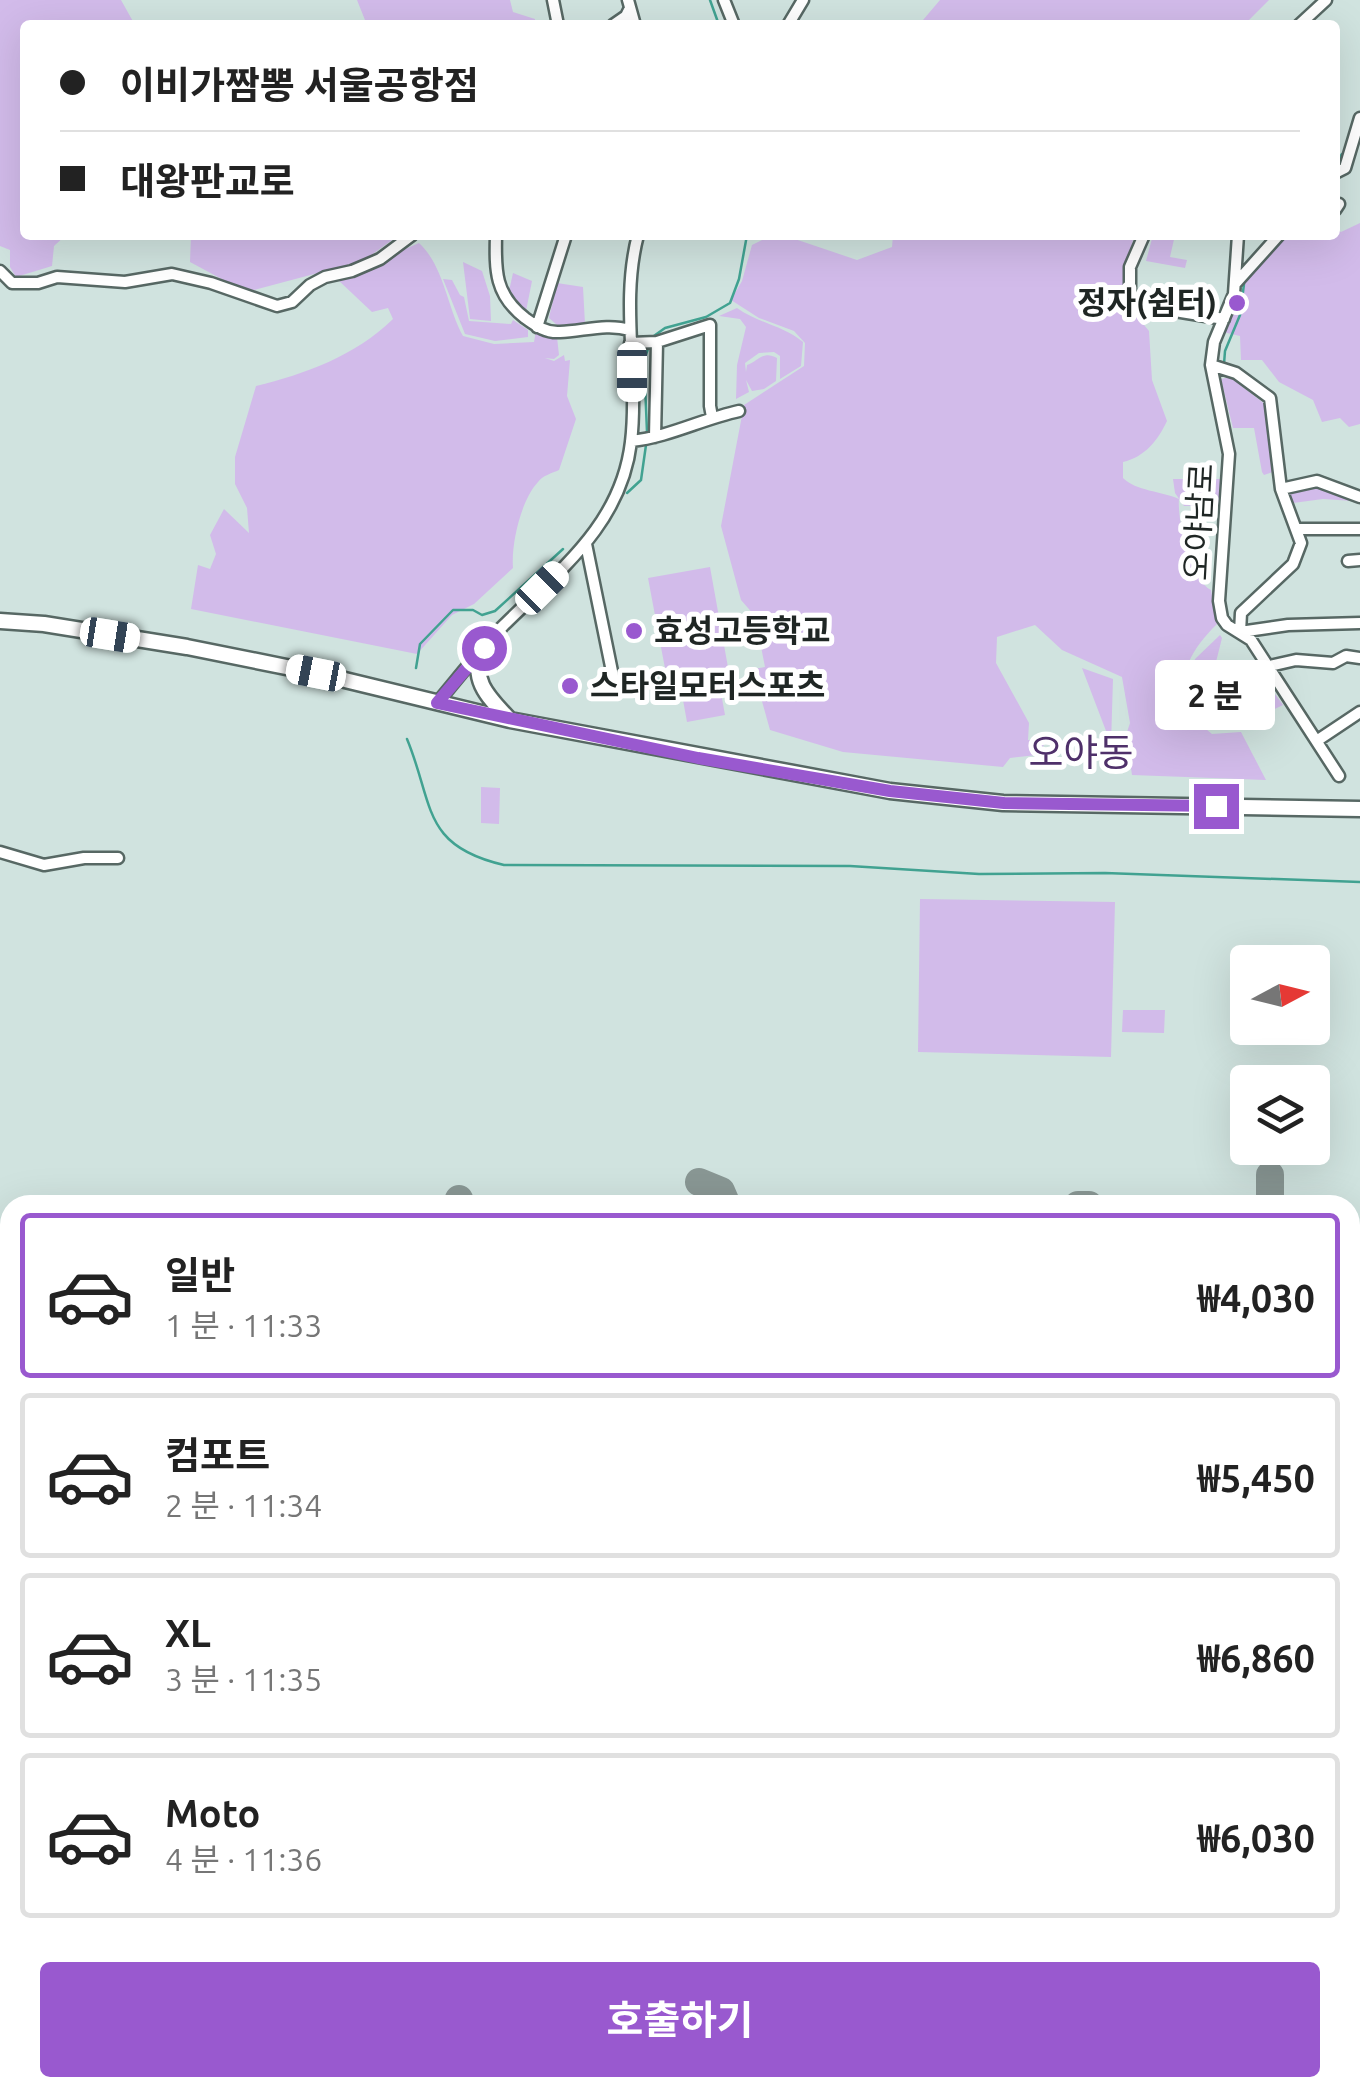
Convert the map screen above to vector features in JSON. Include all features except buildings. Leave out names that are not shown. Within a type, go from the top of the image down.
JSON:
[{"type":"main road","points":[[0,621],[44,624],[187,648],[316,673],[510,720],[890,791],[1004,803],[1360,809]]},
{"type":"main road","points":[[484,648],[476,662],[480,680],[489,698],[510,720]]},
{"type":"street","points":[[1306,20],[1326,0]]},
{"type":"street","points":[[1340,170],[1345,168],[1360,118]]},
{"type":"street","points":[[1340,145],[1350,148]]},
{"type":"street","points":[[0,271],[12,283],[22,284],[58,277],[125,282],[172,274],[277,306],[292,302],[310,285],[325,278],[380,259],[405,240]]},
{"type":"street","points":[[496,240],[497,274],[505,302],[537,327],[554,332],[605,326],[630,330]]},
{"type":"street","points":[[537,327],[564,240]]},
{"type":"street","points":[[637,240],[630,342],[644,439]]},
{"type":"street","points":[[1142,240],[1130,266],[1130,294],[1144,306],[1224,319]]},
{"type":"street","name":"오야남로","points":[[1238,240],[1235,285],[1214,342],[1211,364],[1229,454],[1219,601],[1222,618],[1251,640],[1340,776]]},
{"type":"street","points":[[1235,285],[1276,240]]},
{"type":"street","points":[[630,342],[657,342],[710,326],[712,417]]},
{"type":"street","points":[[437,703],[484,648],[599,529],[644,439],[657,342]]},
{"type":"street","points":[[1211,364],[1236,373],[1270,398],[1280,489],[1301,542],[1298,556],[1285,574],[1241,613],[1240,632],[1288,625],[1360,624]]},
{"type":"street","points":[[644,439],[739,410]]},
{"type":"street","points":[[1280,489],[1318,481],[1360,497]]},
{"type":"street","points":[[1297,529],[1360,529]]},
{"type":"street","points":[[586,544],[616,691]]},
{"type":"street","points":[[1270,666],[1296,660],[1333,662],[1346,656],[1360,658]]},
{"type":"street","points":[[1318,740],[1360,712]]},
{"type":"street","points":[[0,852],[44,865],[84,858],[118,858]]},
{"type":"shaded area","points":[[0,0],[121,0],[132,20],[20,20],[20,240],[61,240],[54,246],[52,266],[16,277],[10,267],[10,250],[0,246]]},
{"type":"shaded area","points":[[357,0],[510,0],[513,12],[535,19],[535,20],[365,20]]},
{"type":"shaded area","points":[[940,0],[1269,0],[1249,20],[923,20]]},
{"type":"shaded area","points":[[1360,223],[1360,424],[1349,427],[1340,418],[1322,422],[1313,400],[1279,382],[1262,360],[1241,360],[1240,336],[1223,332],[1239,311],[1246,279],[1278,240],[1340,240],[1341,232]]},
{"type":"shaded area","points":[[191,240],[392,240],[363,261],[246,292],[190,262]]},
{"type":"shaded area","points":[[762,240],[798,240],[857,260],[892,247],[893,240],[1133,240],[1121,297],[1149,331],[1152,380],[1167,421],[1150,447],[1123,462],[1123,478],[1135,486],[1179,499],[1187,549],[1197,575],[1211,590],[1217,624],[1189,661],[1178,706],[1212,734],[1241,732],[1266,780],[1132,775],[1126,735],[1130,723],[1122,677],[1062,650],[1035,625],[997,637],[996,663],[1029,723],[1028,740],[1048,739],[1037,755],[1010,758],[1003,767],[843,752],[770,730],[753,669],[765,667],[755,616],[741,600],[721,526],[744,405],[804,366],[805,343],[794,331],[759,318],[731,300],[742,281],[752,245]]},
{"type":"shaded area","points":[[1152,240],[1174,240],[1170,257],[1187,260],[1185,268],[1146,261]]},
{"type":"shaded area","points":[[419,243],[440,275],[463,336],[494,344],[534,342],[536,331],[557,337],[559,355],[545,358],[554,361],[564,355],[565,361],[570,360],[567,396],[576,419],[559,470],[540,480],[522,511],[513,568],[474,604],[452,615],[417,654],[191,609],[198,565],[210,569],[216,554],[210,535],[224,509],[249,533],[247,508],[235,484],[235,457],[256,386],[329,362],[393,319],[388,308],[372,312],[337,279]]},
{"type":"shaded area","points":[[463,262],[482,271],[490,296],[491,321],[470,319]]},
{"type":"shaded area","points":[[513,273],[532,281],[526,311],[509,291]]},
{"type":"shaded area","points":[[443,279],[452,280],[464,297],[469,321],[511,324],[513,320],[528,330],[528,337],[495,341],[465,334]]},
{"type":"shaded area","points":[[557,283],[583,287],[585,324],[557,325],[549,318]]},
{"type":"shaded area","points":[[737,308],[803,342],[801,366],[780,379],[780,356],[774,352],[759,353],[745,363],[746,372],[747,365],[761,357],[777,358],[776,381],[752,391],[746,380],[749,392],[736,399],[737,365],[746,327],[740,319],[719,316]]},
{"type":"shaded area","points":[[1230,377],[1266,405],[1273,472],[1262,472],[1254,428],[1233,428],[1221,379]]},
{"type":"shaded area","points":[[1173,479],[1220,479],[1219,505],[1184,506],[1175,493]]},
{"type":"shaded area","points":[[1315,484],[1353,501],[1293,503],[1288,494]]},
{"type":"shaded area","points":[[710,567],[731,684],[670,695],[648,578]]},
{"type":"shaded area","points":[[1220,635],[1216,662],[1230,691],[1241,697],[1269,686],[1283,705],[1240,726],[1211,729],[1184,701],[1195,659]]},
{"type":"shaded area","points":[[1082,668],[1113,679],[1111,744]]},
{"type":"shaded area","points":[[721,693],[725,715],[687,722],[683,700]]},
{"type":"shaded area","points":[[481,787],[500,788],[499,824],[481,823]]},
{"type":"shaded area","points":[[920,899],[1115,902],[1111,1057],[918,1052]]},
{"type":"shaded area","points":[[1123,1010],[1165,1010],[1164,1033],[1122,1032]]},
{"type":"waterway","points":[[710,0],[717,20]]},
{"type":"waterway","points":[[1348,139],[1352,128]]},
{"type":"waterway","points":[[651,338],[665,328],[706,317],[730,303],[746,240]]},
{"type":"waterway","points":[[1224,364],[1225,351],[1240,315],[1244,284]]},
{"type":"waterway","points":[[647,432],[644,360],[649,346]]},
{"type":"waterway","points":[[627,493],[641,480],[646,445]]},
{"type":"waterway","points":[[416,668],[420,644],[453,610],[473,610],[482,615],[495,611],[563,549]]},
{"type":"waterway","points":[[407,739],[434,819],[444,834],[477,857],[504,865],[850,866],[979,874],[1105,873],[1360,882]]},
{"type":"taxiway","points":[[1270,1175],[1270,1195]]},
{"type":"taxiway","points":[[699,1182],[723,1195]]},
{"type":"place","name":"정자(쉼터)","points":[[1237,303]]},
{"type":"place","name":"효성고등학교","points":[[634,631]]},
{"type":"place","name":"스타일모터스포츠","points":[[570,686]]},
{"type":"district","name":"오야동","points":[[1081,753]]},
{"type":"route","points":[[484,648],[437,703],[698,758],[890,791],[1004,803],[1216,806]]}]
